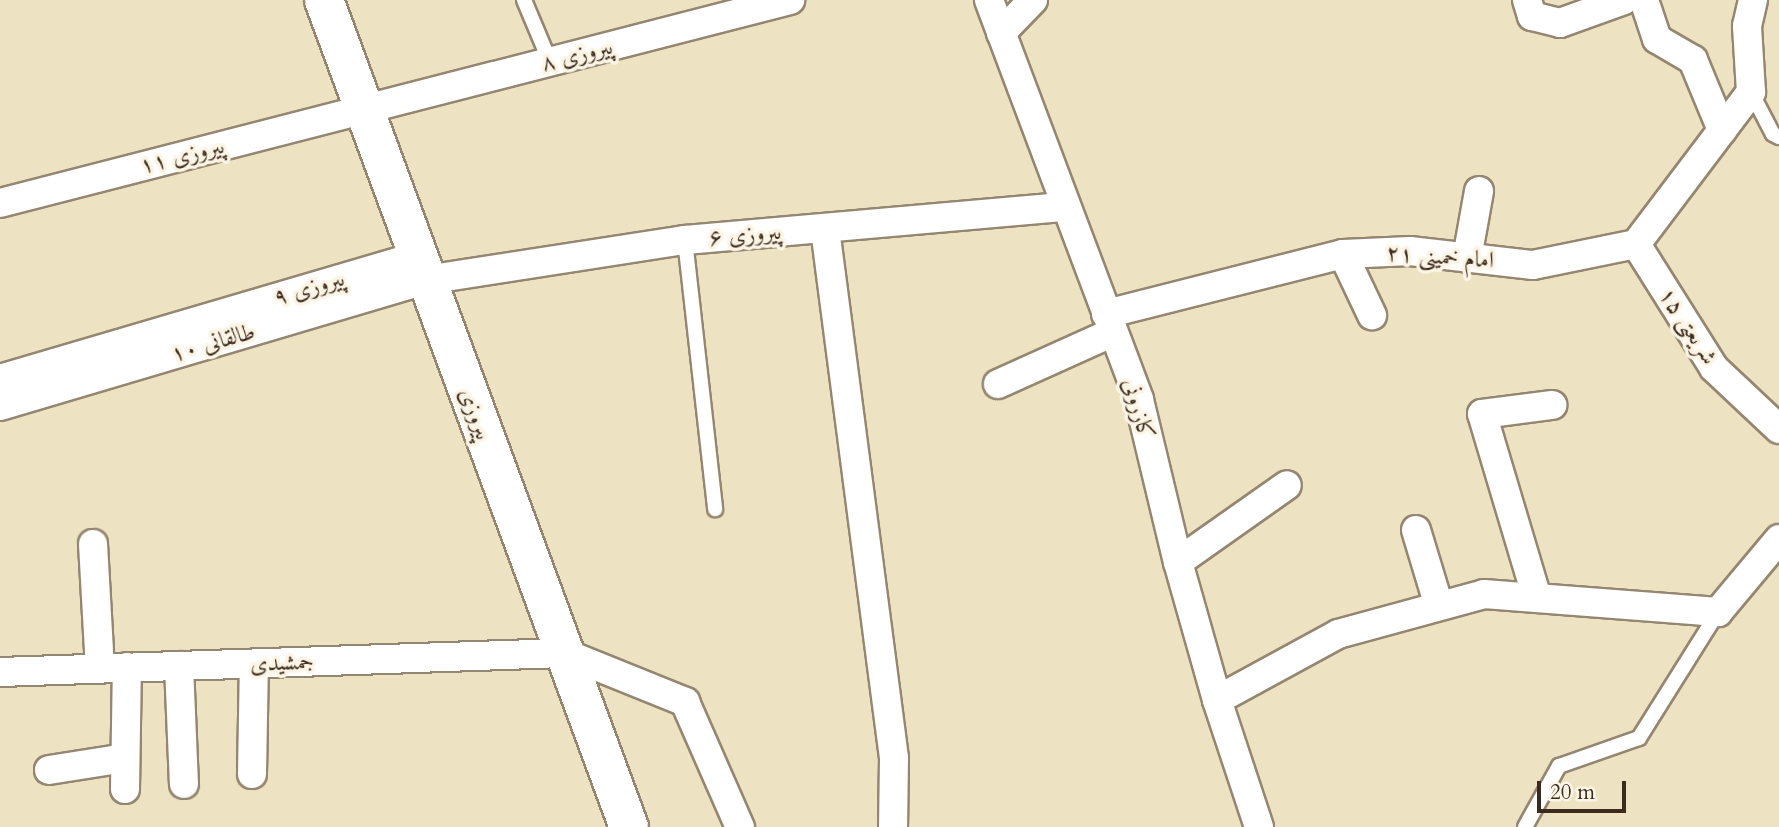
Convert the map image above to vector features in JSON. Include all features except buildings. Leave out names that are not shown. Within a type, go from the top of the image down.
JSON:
[{"type":"street","name":"پیروزی","points":[[324,0],[629,827]]},
{"type":"street","name":"پیروزی ۸","points":[[363,110],[790,0]]},
{"type":"street","name":"کازرونی","points":[[989,0],[1139,400],[1178,562],[1217,700],[1259,827]]},
{"type":"street","points":[[1001,33],[1033,0]]},
{"type":"street","points":[[1527,0],[1532,16],[1560,23],[1624,0]]},
{"type":"street","points":[[1644,0],[1657,39],[1693,60],[1722,130]]},
{"type":"street","points":[[1636,244],[1751,92],[1747,26],[1753,0]]},
{"type":"street","name":"پیروزی ۱۱","points":[[0,203],[363,110]]},
{"type":"street","points":[[1467,258],[1479,191]]},
{"type":"street","name":"پیروزی ۶","points":[[422,268],[685,240],[1066,207]]},
{"type":"street","points":[[825,229],[894,758],[893,827]]},
{"type":"street","name":"امام خمینی ۲۱","points":[[998,384],[1110,323],[1343,254],[1410,251],[1533,265],[1636,244]]},
{"type":"street","name":"شریعتی ۱۵","points":[[1636,244],[1714,368],[1779,429]]},
{"type":"street","points":[[1343,254],[1372,315]]},
{"type":"street","name":"پیروزی ۹","points":[[0,379],[422,268]]},
{"type":"street","name":"طالقانی ۱۰","points":[[0,406],[422,268]]},
{"type":"street","points":[[1537,598],[1482,414],[1552,405]]},
{"type":"street","points":[[1178,562],[1287,485]]},
{"type":"street","points":[[1416,530],[1440,606]]},
{"type":"street","points":[[1217,700],[1338,635],[1484,594],[1718,612],[1779,539]]},
{"type":"street","points":[[93,544],[125,758],[125,789]]},
{"type":"street","points":[[564,653],[685,702],[740,827]]},
{"type":"street","name":"جمشیدی","points":[[0,672],[564,653]]},
{"type":"street","points":[[252,774],[254,664]]},
{"type":"street","points":[[179,666],[184,784]]},
{"type":"street","points":[[49,770],[125,758]]},
{"type":"lane","points":[[524,0],[550,62]]},
{"type":"lane","points":[[1751,92],[1773,134],[1779,137]]},
{"type":"lane","points":[[685,240],[715,509]]},
{"type":"lane","points":[[1525,827],[1559,766],[1639,738],[1718,612]]}]
